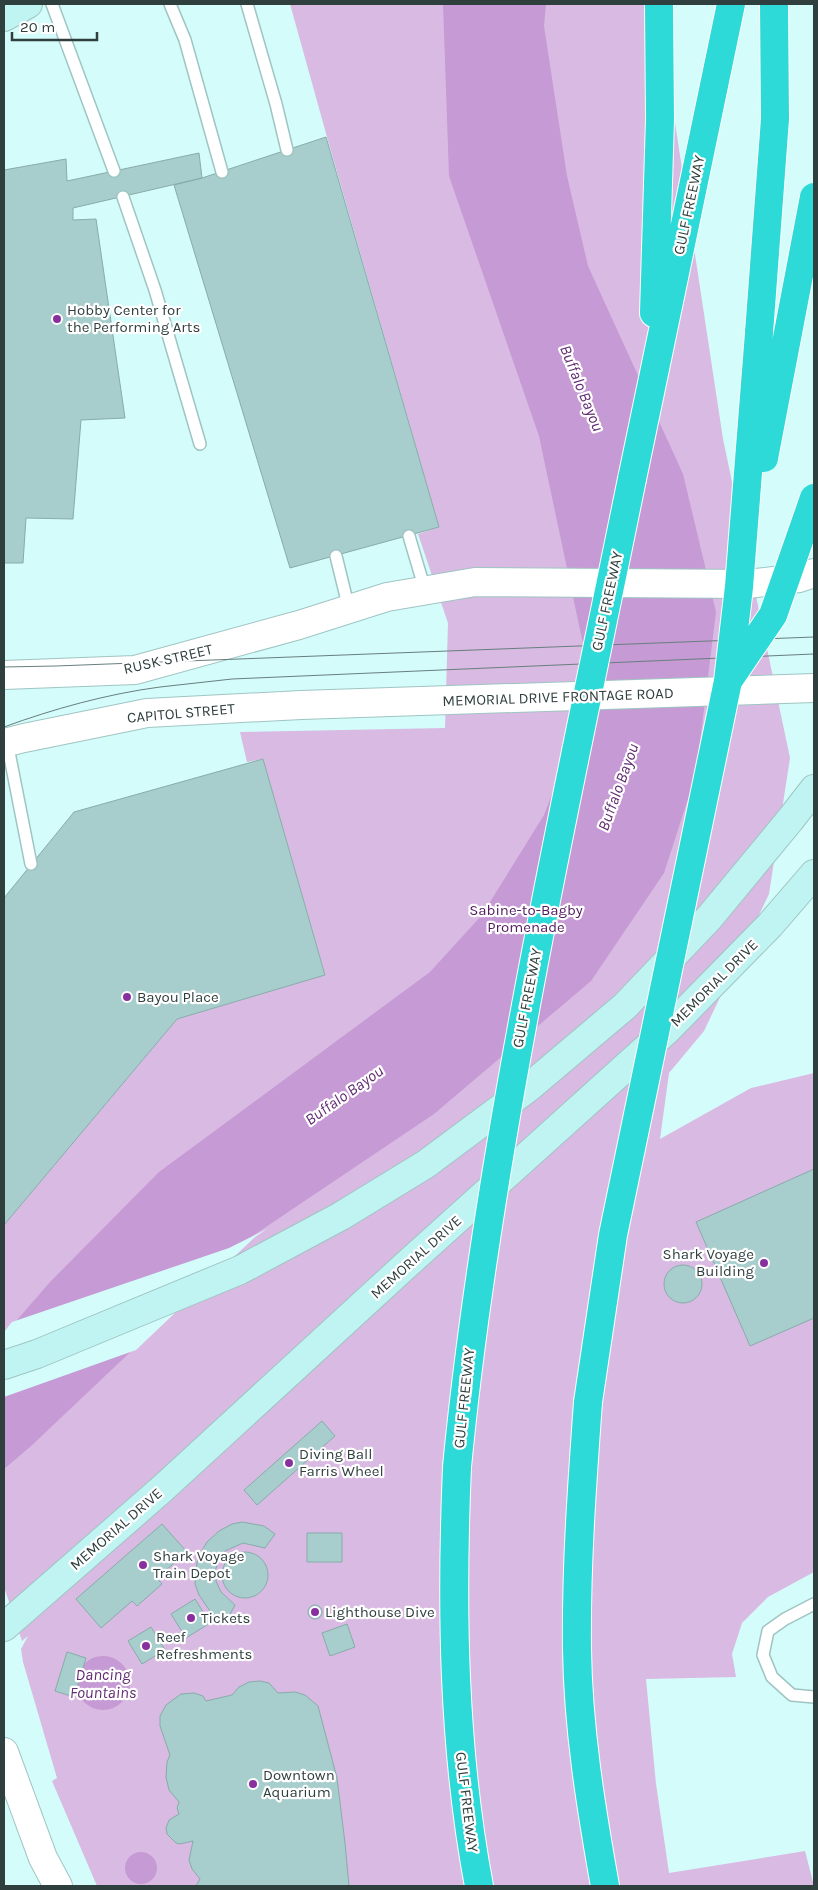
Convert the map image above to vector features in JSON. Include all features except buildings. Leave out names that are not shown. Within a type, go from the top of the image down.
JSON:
[{"type":"highway","points":[[651,390],[660,118],[659,4]]},
{"type":"highway","points":[[660,118],[678,4]]},
{"type":"highway","name":"GULF FREEWAY","points":[[479,1886],[460,1758],[456,1688],[454,1552],[457,1467],[462,1407],[479,1280],[513,1072],[547,897],[731,4]]},
{"type":"highway","points":[[743,586],[775,119],[774,4]]},
{"type":"highway","points":[[605,1886],[596,1838],[582,1732],[577,1651],[578,1526],[588,1402],[613,1234],[719,728],[814,197]]},
{"type":"highway","points":[[728,681],[773,615],[814,498]]},
{"type":"main road","points":[[4,17],[28,4]]},
{"type":"main road","points":[[4,1365],[37,1354],[240,1270],[341,1216],[426,1164],[528,1088],[625,1006],[709,918],[814,789]]},
{"type":"main road","name":"MEMORIAL DRIVE","points":[[4,1627],[169,1482],[668,1029],[770,925],[814,874]]},
{"type":"street","points":[[349,609],[387,597],[475,582],[743,586],[806,582]]},
{"type":"street","name":"RUSK STREET","points":[[4,675],[136,670],[299,625],[349,609]]},
{"type":"street","name":"MEMORIAL DRIVE FRONTAGE ROAD","points":[[301,705],[805,689]]},
{"type":"street","name":"CAPITOL STREET","points":[[5,743],[147,713],[301,705]]},
{"type":"street","points":[[4,1752],[43,1858],[58,1886]]},
{"type":"lane","points":[[52,4],[114,171]]},
{"type":"lane","points":[[170,4],[185,40],[222,172]]},
{"type":"lane","points":[[247,4],[276,104],[287,150]]},
{"type":"lane","points":[[123,197],[155,290],[200,444]]},
{"type":"lane","points":[[409,536],[425,590]]},
{"type":"lane","points":[[336,556],[349,609]]},
{"type":"lane","points":[[5,743],[31,864]]},
{"type":"lane","points":[[814,1604],[768,1630],[763,1655],[772,1677],[792,1695],[814,1697]]},
{"type":"green space","name":"Sabine-to-Bagby Promenade","points":[[290,4],[657,4],[723,439],[790,758],[769,894],[704,1031],[669,1073],[660,1139],[751,1088],[814,1073],[814,1572],[768,1597],[742,1623],[732,1654],[736,1677],[646,1679],[656,1784],[669,1873],[805,1851],[814,1886],[97,1886],[52,1781],[57,1778],[23,1662],[21,1649],[28,1636],[22,1641],[4,1587],[4,1225],[177,1019],[325,974],[263,759],[247,762],[240,732],[445,728],[448,623],[418,534],[439,527]]},
{"type":"water","name":"Buffalo Bayou","points":[[443,4],[546,4],[544,26],[567,176],[588,266],[683,474],[716,612],[696,774],[664,873],[591,981],[434,1114],[254,1235],[30,1447],[4,1469],[4,1335],[50,1282],[159,1172],[430,972],[482,915],[544,815],[576,732],[583,644],[539,436],[449,176]]},
{"type":"water","name":"Dancing Fountains","points":[[103,1656],[113,1658],[122,1664],[128,1673],[130,1683],[128,1693],[122,1702],[113,1708],[103,1710],[93,1708],[84,1702],[78,1693],[76,1683],[78,1673],[84,1664],[93,1658]]},
{"type":"water","points":[[141,1852],[153,1856],[157,1868],[153,1880],[141,1884],[129,1880],[125,1868],[129,1856]]},
{"type":"pier","points":[[267,1229],[255,1237],[136,1350],[4,1397],[4,1332],[12,1322],[229,1248]]},
{"type":"tram line","points":[[4,667],[814,637]]},
{"type":"tram line","points":[[4,727],[61,708],[100,698],[160,687],[232,679],[814,654]]},
{"type":"place","name":"Hobby Center for the Performing Arts","points":[[57,319]]},
{"type":"place","name":"Bayou Place","points":[[127,997]]},
{"type":"place","name":"Shark Voyage Building","points":[[764,1263]]},
{"type":"place","name":"Diving Ball Farris Wheel","points":[[289,1463]]},
{"type":"place","name":"Shark Voyage Train Depot","points":[[143,1565]]},
{"type":"place","name":"Lighthouse Dive","points":[[315,1612]]},
{"type":"place","name":"Tickets","points":[[191,1618]]},
{"type":"place","name":"Reef Refreshments","points":[[146,1646]]},
{"type":"place","name":"Downtown Aquarium","points":[[253,1784]]}]
